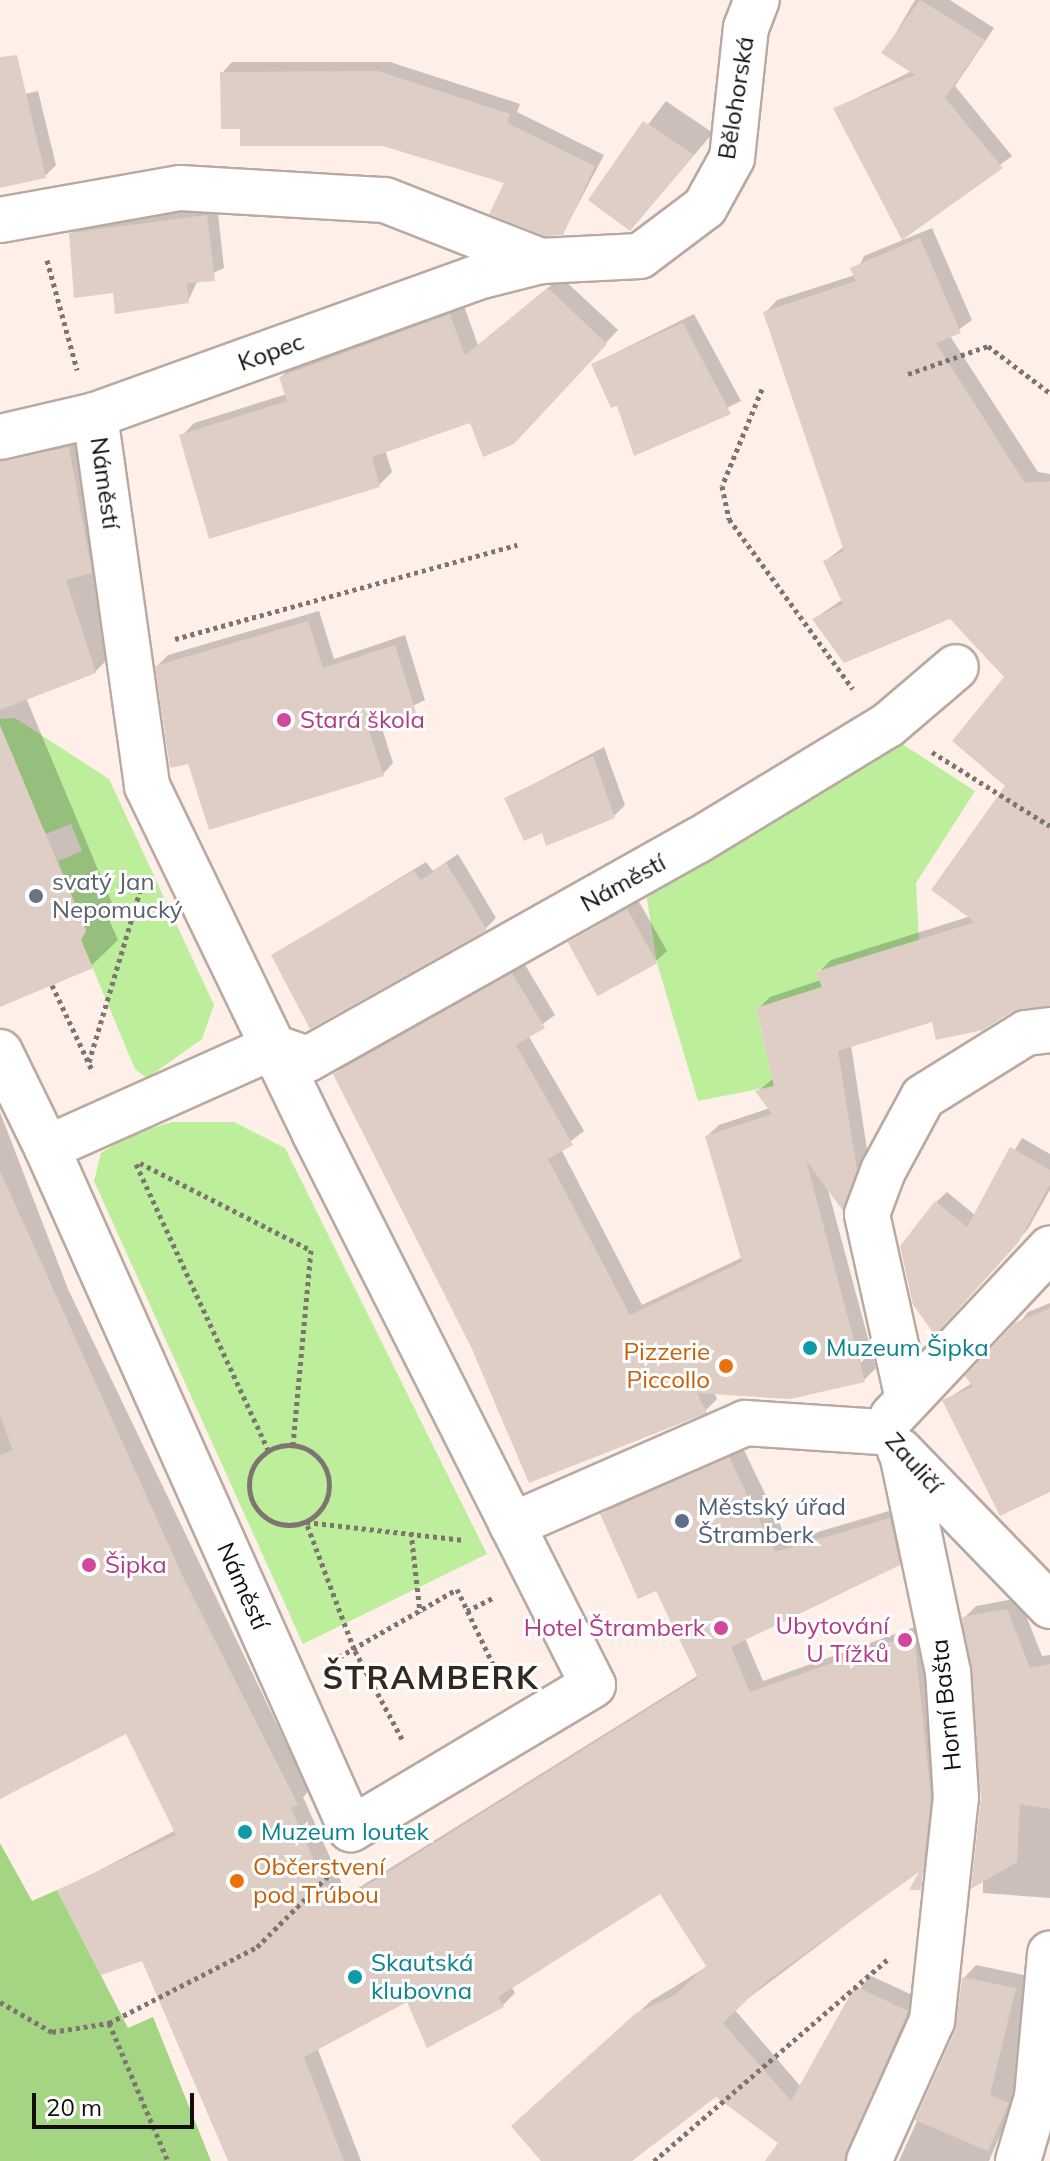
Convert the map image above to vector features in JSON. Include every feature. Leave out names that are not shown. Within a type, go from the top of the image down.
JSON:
[{"type":"street","name":"Bělohorská","points":[[640,256],[705,207],[732,158],[746,28],[757,0]]},
{"type":"street","name":"Kopec","points":[[0,220],[180,188],[385,200],[541,261]]},
{"type":"street","name":"Kopec","points":[[0,437],[95,415],[541,261],[640,256]]},
{"type":"street","name":"Náměstí","points":[[0,1052],[47,1148],[351,1829],[593,1685],[273,1047],[147,786],[95,415]]},
{"type":"street","name":"Náměstí","points":[[273,1047],[308,1059],[697,841],[888,725],[956,667]]},
{"type":"street","points":[[907,1395],[867,1214],[883,1171],[923,1097],[1026,1033],[1050,1030]]},
{"type":"street","points":[[47,1148],[273,1047]]},
{"type":"street","name":"Zauličí","points":[[1050,1249],[907,1395],[892,1443],[1050,1606]]},
{"type":"street","points":[[512,1525],[745,1423],[892,1443]]},
{"type":"street","name":"Horní Bašta","points":[[869,2161],[932,2021],[947,1911],[956,1798],[948,1672],[892,1443]]},
{"type":"street","points":[[1018,2161],[1037,2097],[1050,1954]]},
{"type":"path","points":[[77,207],[79,223],[40,233],[95,415]]},
{"type":"path","points":[[908,374],[988,346],[1050,393]]},
{"type":"path","points":[[762,389],[722,486],[729,519],[847,683],[888,725],[1050,826]]},
{"type":"path","points":[[128,651],[517,545]]},
{"type":"path","points":[[89,1063],[162,817]]},
{"type":"path","points":[[52,985],[114,1118]]},
{"type":"path","points":[[268,1450],[134,1160],[311,1250],[293,1444]]},
{"type":"path","points":[[306,1522],[327,1497],[328,1475],[315,1454],[293,1444],[268,1450],[251,1471],[254,1504],[274,1522],[411,1532],[481,1543],[512,1525]]},
{"type":"path","points":[[306,1522],[354,1649]]},
{"type":"path","points":[[411,1532],[420,1612]]},
{"type":"path","points":[[286,1685],[457,1589]]},
{"type":"path","points":[[0,2002],[52,2032],[109,2023],[257,1947],[323,1889],[351,1829]]},
{"type":"path","points":[[654,2161],[947,1911]]},
{"type":"path","points":[[109,2023],[168,2161]]},
{"type":"green space","points":[[15,718],[109,779],[214,1005],[202,1039],[147,1078],[135,1069],[81,940],[86,930],[58,861],[82,851],[71,824],[46,834],[0,742],[0,719]]},
{"type":"green space","points":[[896,740],[975,791],[916,883],[923,1017],[899,946],[817,971],[822,987],[756,1008],[774,1086],[698,1101],[657,963],[646,893]]},
{"type":"green space","points":[[173,1122],[234,1122],[285,1148],[487,1554],[303,1644],[94,1181],[101,1153],[133,1133]]},
{"type":"green space","points":[[0,1843],[32,1901],[57,1890],[128,2028],[153,2017],[211,2161],[0,2161]]},
{"type":"building","points":[[920,0],[985,40],[945,98],[1003,168],[902,240],[833,108],[915,75],[881,53]]},
{"type":"building","points":[[17,55],[46,178],[0,188],[0,57]]},
{"type":"building","points":[[378,71],[510,114],[507,123],[595,166],[563,235],[545,236],[489,214],[504,183],[383,146],[240,146],[240,129],[221,129],[220,72]]},
{"type":"building","points":[[643,121],[694,155],[630,231],[588,200]]},
{"type":"building","points":[[207,215],[215,281],[187,283],[189,303],[115,314],[113,293],[74,298],[69,233]]},
{"type":"building","points":[[920,238],[961,333],[936,343],[1025,483],[1050,481],[1050,1006],[1013,1011],[983,1030],[936,1040],[932,1022],[838,1051],[857,1170],[843,1211],[806,1160],[865,1382],[790,1399],[697,1393],[707,1413],[529,1483],[471,1347],[333,1074],[512,973],[545,1028],[516,1045],[573,1145],[548,1159],[630,1315],[742,1262],[705,1136],[772,1114],[755,1091],[774,1086],[756,1008],[822,987],[816,972],[975,922],[931,890],[1005,786],[952,741],[1004,677],[950,619],[844,663],[812,619],[843,604],[823,561],[844,551],[763,312],[856,281],[850,268]]},
{"type":"building","points":[[548,288],[607,344],[514,444],[483,457],[470,423],[372,457],[380,487],[209,539],[179,435],[287,401],[279,377],[450,314],[465,355]]},
{"type":"building","points":[[683,323],[731,414],[634,456],[617,406],[611,408],[591,364]]},
{"type":"building","points":[[69,447],[92,573],[66,580],[96,673],[0,710],[0,461]]},
{"type":"building","name":"Stará škola","points":[[308,621],[323,668],[395,645],[416,713],[368,728],[384,776],[209,830],[188,764],[170,768],[155,666]]},
{"type":"building","name":"svatý Jan Nepomucký","points":[[0,725],[86,931],[81,940],[93,968],[0,1007]]},
{"type":"building","points":[[593,756],[615,818],[546,846],[542,833],[524,841],[504,798]]},
{"type":"building","points":[[446,863],[487,930],[310,1029],[271,955],[414,871],[421,880]]},
{"type":"building","points":[[627,909],[657,963],[598,996],[568,942]]},
{"type":"building","points":[[1010,1147],[1050,1170],[1050,1184],[1018,1243],[935,1335],[913,1305],[900,1246],[935,1201],[967,1227]]},
{"type":"building","points":[[0,1171],[184,1579],[298,1805],[291,1808],[334,1906],[698,1678],[656,1591],[638,1599],[600,1514],[729,1457],[775,1552],[890,1518],[900,1565],[731,1647],[750,1692],[914,1634],[931,1797],[921,1890],[909,1890],[919,1872],[767,1981],[723,2023],[791,2101],[855,1986],[908,2011],[844,2161],[765,2161],[778,2143],[716,2097],[632,2161],[541,2161],[511,2126],[636,2013],[675,1995],[706,1966],[660,1894],[498,1997],[504,2007],[427,2048],[407,2002],[304,2057],[344,2161],[228,2161],[142,1961],[101,1975],[57,1890],[176,1835],[126,1734],[0,1799],[0,1455],[13,1450],[0,1416]]},
{"type":"building","points":[[1050,1308],[1050,1492],[1000,1516],[942,1400],[973,1387],[965,1376],[1015,1323]]},
{"type":"building","points":[[1007,1609],[1030,1668],[1050,1664],[1050,1809],[1020,1804],[1017,1862],[971,1889],[981,1797],[962,1617]]},
{"type":"building","points":[[962,1977],[1016,1988],[990,2095],[1009,2103],[988,2151],[915,2120],[955,2031]]},
{"type":"place","name":"Stará škola","points":[[284,720]]},
{"type":"place","name":"svatý Jan Nepomucký","points":[[36,896]]},
{"type":"place","name":"Muzeum Šipka","points":[[810,1348]]},
{"type":"place","name":"Pizzerie Piccollo","points":[[726,1366]]},
{"type":"place","name":"Městský úřad Štramberk","points":[[682,1521]]},
{"type":"place","name":"Šipka","points":[[89,1565]]},
{"type":"place","name":"Hotel Štramberk","points":[[721,1628]]},
{"type":"place","name":"Ubytování U Tížků","points":[[905,1640]]},
{"type":"place","name":"Muzeum loutek","points":[[245,1832]]},
{"type":"place","name":"Občerstvení pod Trúbou","points":[[237,1881]]},
{"type":"place","name":"Skautská klubovna","points":[[355,1977]]},
{"type":"district","name":"ŠTRAMBERK","points":[[431,1677]]}]
